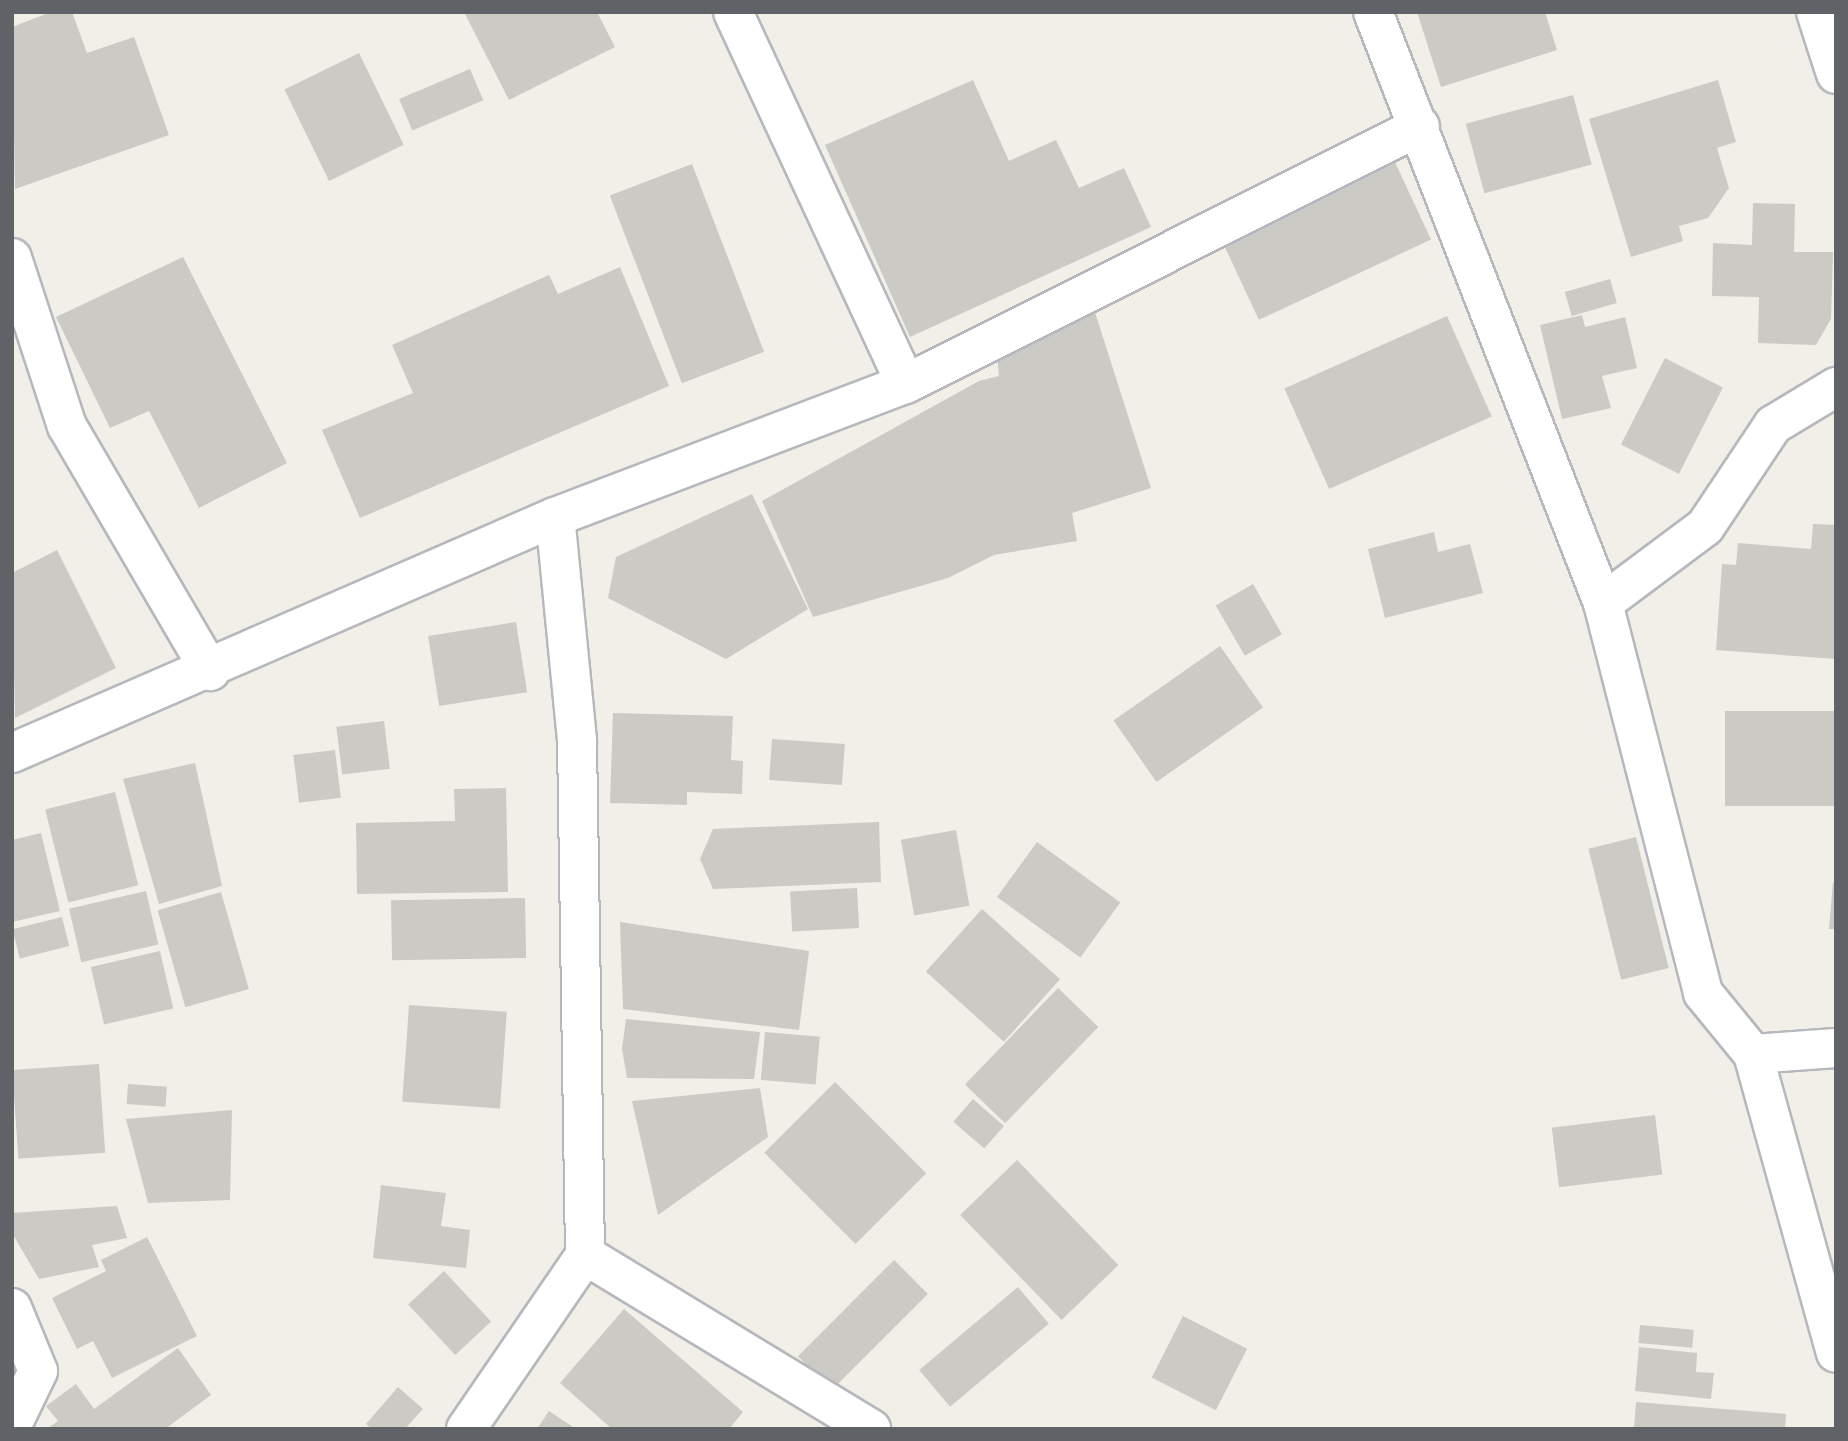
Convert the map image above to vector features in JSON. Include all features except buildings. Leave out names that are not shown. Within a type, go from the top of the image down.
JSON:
[{"type":"street","points":[[733,12],[906,384]]},
{"type":"street","points":[[1373,12],[1420,126],[1603,603],[1703,993],[1753,1054],[1836,1353]]},
{"type":"street","points":[[1816,12],[1836,74]]},
{"type":"street","points":[[12,753],[210,671],[555,517],[906,384],[1420,126]]},
{"type":"street","points":[[12,257],[67,426],[210,671]]},
{"type":"street","points":[[1603,603],[1705,527],[1773,425],[1836,387]]},
{"type":"street","points":[[466,1429],[585,1255],[577,740],[555,517]]},
{"type":"street","points":[[1753,1054],[1836,1048]]},
{"type":"street","points":[[585,1255],[871,1429]]},
{"type":"street","points":[[12,1308],[38,1371],[12,1425]]}]
